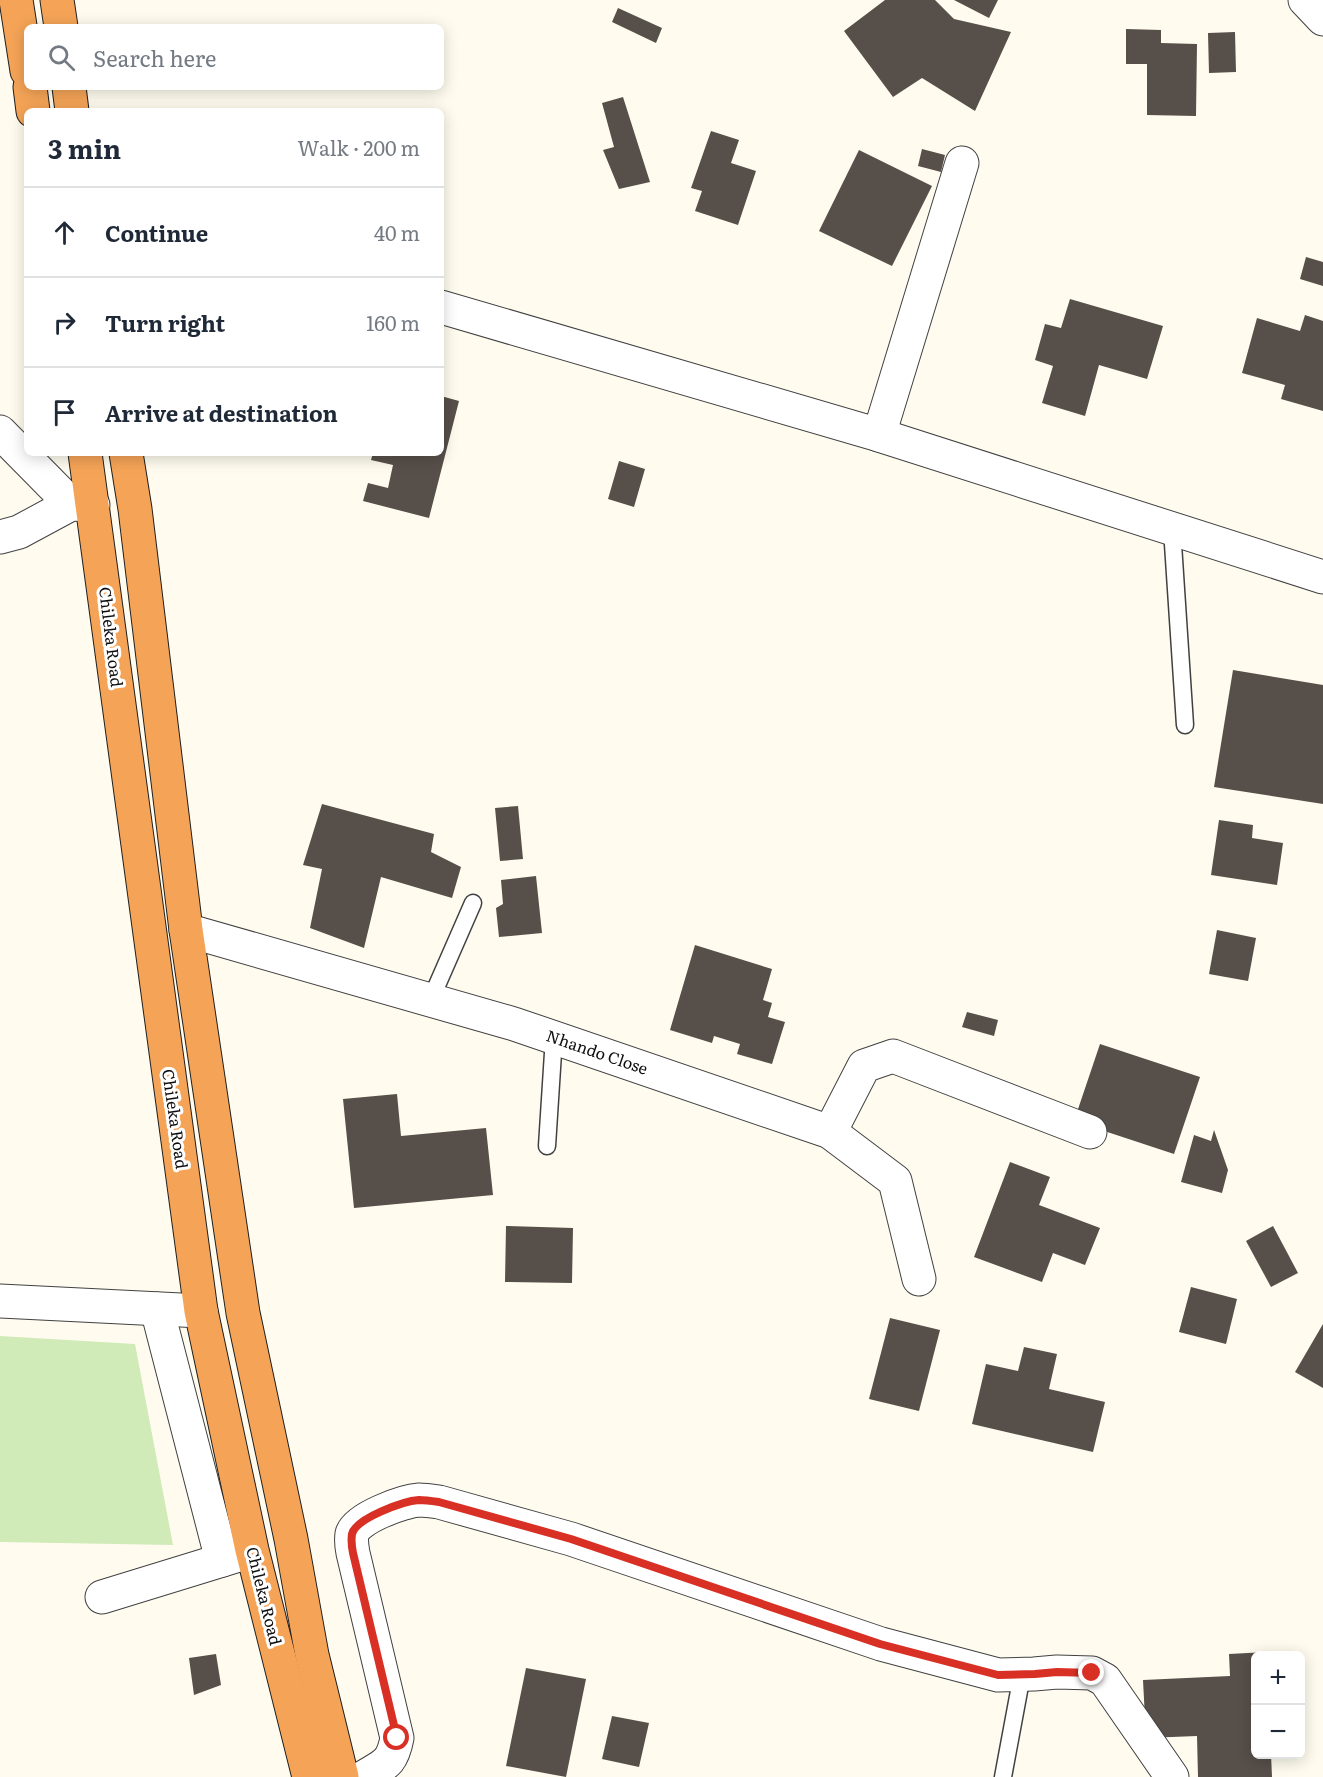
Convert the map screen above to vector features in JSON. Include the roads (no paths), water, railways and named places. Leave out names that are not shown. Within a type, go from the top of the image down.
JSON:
[{"type":"highway","points":[[16,0],[24,52]]},
{"type":"highway","points":[[57,0],[61,24]]},
{"type":"highway","points":[[30,90],[33,108]]},
{"type":"highway","points":[[69,90],[72,108]]},
{"type":"highway","name":"Chileka Road","points":[[85,456],[82,504],[201,1311],[252,1550],[309,1777]]},
{"type":"highway","name":"Chileka Road","points":[[126,456],[135,509],[186,930],[243,1313],[291,1539],[312,1655],[342,1777]]},
{"type":"street","points":[[1305,0],[1323,19]]},
{"type":"street","points":[[879,435],[962,163]]},
{"type":"street","points":[[444,308],[879,435],[1323,577]]},
{"type":"street","points":[[0,432],[24,453]]},
{"type":"street","points":[[0,537],[19,532],[82,504],[27,456]]},
{"type":"street","name":"Nhando Close","points":[[186,930],[431,999],[554,1037],[830,1132],[895,1181],[919,1279]]},
{"type":"street","points":[[830,1132],[864,1066],[893,1056],[1090,1132]]},
{"type":"street","points":[[0,1302],[201,1311]]},
{"type":"street","points":[[157,1309],[222,1560]]},
{"type":"street","points":[[364,1777],[388,1763],[395,1750],[397,1738],[353,1553],[352,1534],[356,1526],[364,1520],[397,1505],[419,1500],[439,1502],[571,1539],[880,1644],[998,1675],[1092,1673],[1105,1680],[1172,1777]]},
{"type":"street","points":[[102,1597],[252,1550]]},
{"type":"lane","points":[[1172,529],[1185,725]]},
{"type":"lane","points":[[431,999],[473,903]]},
{"type":"lane","points":[[547,1146],[554,1037]]},
{"type":"lane","points":[[1003,1777],[1022,1675]]}]
